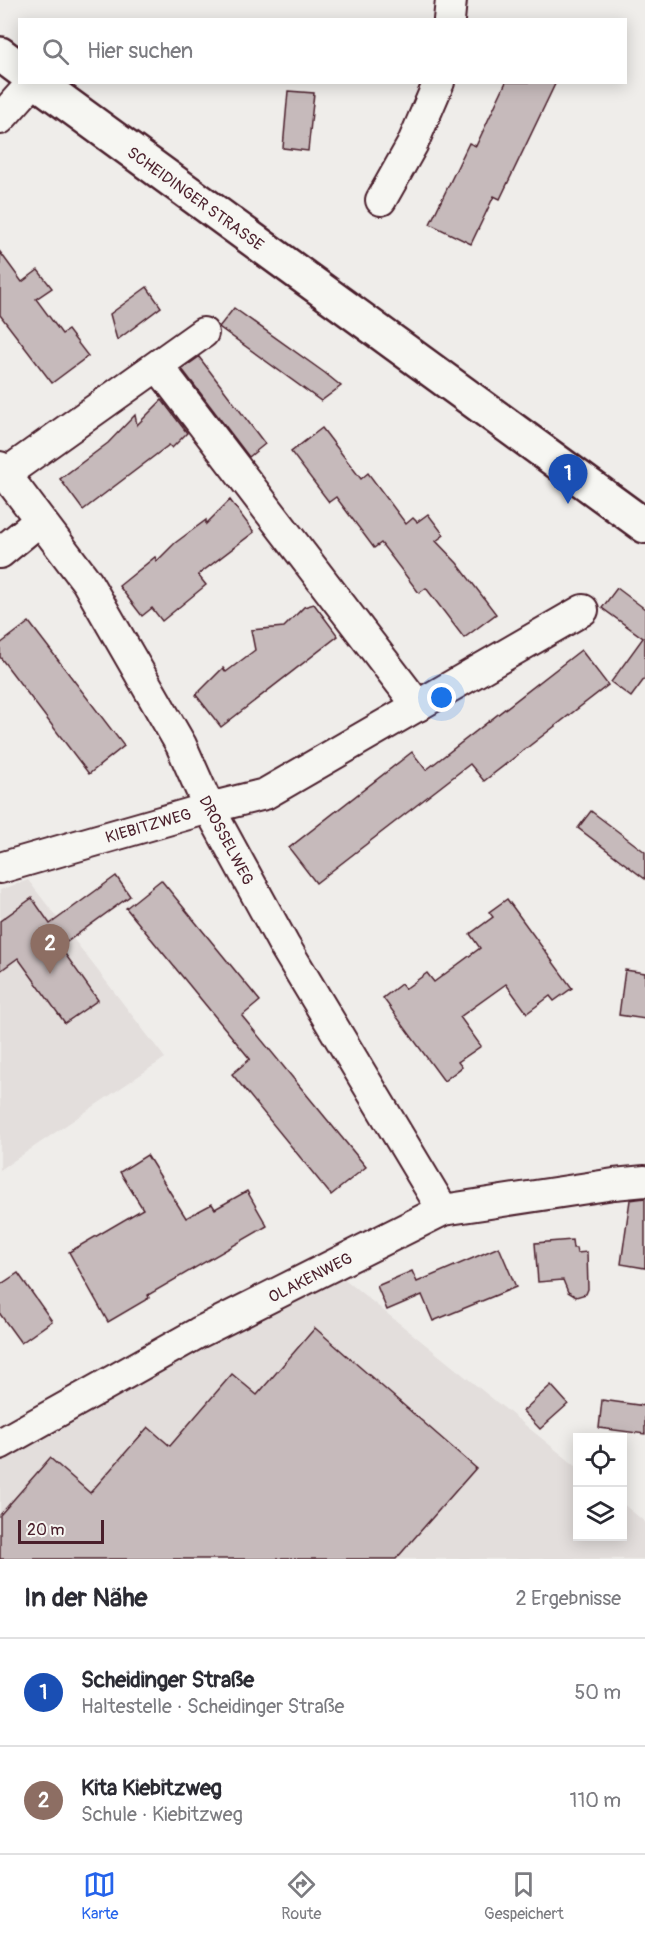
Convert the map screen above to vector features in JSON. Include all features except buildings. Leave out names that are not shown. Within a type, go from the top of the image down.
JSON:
[{"type":"main road","points":[[0,54],[18,68]]},
{"type":"main road","name":"SCHEIDINGER STRASSE","points":[[38,84],[645,526]]},
{"type":"street","points":[[449,18],[451,0]]},
{"type":"street","points":[[0,119],[33,84]]},
{"type":"street","points":[[381,200],[411,146],[438,84]]},
{"type":"street","name":"DROSSELWEG","points":[[203,333],[3,471],[87,582],[181,745],[209,808],[284,945],[443,1210]]},
{"type":"street","points":[[158,366],[418,706]]},
{"type":"street","points":[[0,553],[39,521]]},
{"type":"street","name":"KIEBITZWEG","points":[[0,868],[265,794],[583,609]]},
{"type":"street","name":"OLAKENWEG","points":[[0,1444],[198,1333],[443,1210],[645,1181]]},
{"type":"shaded area","points":[[28,880],[165,1058],[0,1170],[0,890]]},
{"type":"shaded area","points":[[337,1273],[573,1464],[573,1541],[627,1541],[627,1507],[645,1522],[645,1559],[0,1559],[0,1456]]},
{"type":"place","name":"Scheidinger Straße","points":[[568,504]]},
{"type":"place","name":"Kita Kiebitzweg","points":[[50,974]]}]
